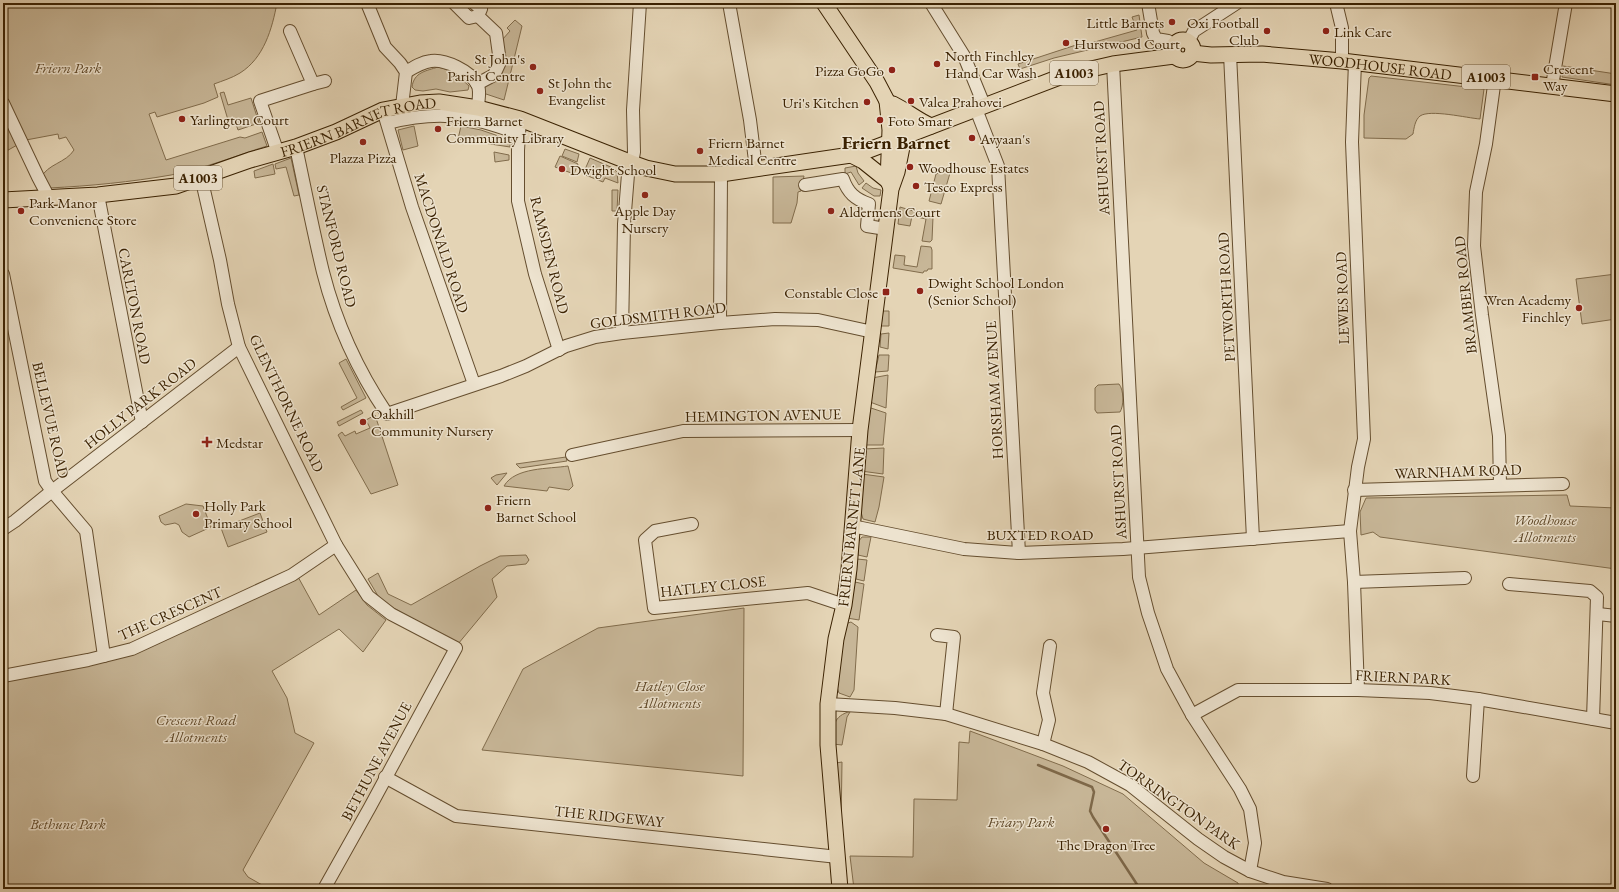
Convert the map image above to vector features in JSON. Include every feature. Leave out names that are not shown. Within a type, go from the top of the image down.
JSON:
[{"type":"main road","points":[[824,3],[877,82],[887,101],[902,123],[896,140]]},
{"type":"main road","name":"WOODHOUSE ROAD","points":[[896,140],[1065,75],[1182,49],[1211,55],[1262,54],[1349,61],[1616,94]]},
{"type":"main road","points":[[887,101],[906,111],[918,121],[932,126]]},
{"type":"main road","name":"FRIERN BARNET ROAD","points":[[3,200],[98,195],[176,186],[250,160],[278,153],[336,132],[385,117],[402,106],[420,103],[439,102],[478,108],[519,126],[646,168],[675,174],[721,174],[756,169],[851,154],[896,140]]},
{"type":"main road","name":"FRIERN BARNET LANE","points":[[840,889],[828,745],[828,704],[836,639],[844,605],[849,569],[860,430],[886,229],[889,185],[897,172],[896,140]]},
{"type":"main road","points":[[851,154],[863,161],[889,185]]},
{"type":"street","points":[[367,3],[385,47],[406,72],[402,106]]},
{"type":"street","points":[[454,3],[469,18],[478,16]]},
{"type":"street","points":[[474,3],[481,9],[478,16]]},
{"type":"street","points":[[622,333],[625,200],[634,152],[633,110],[640,3]]},
{"type":"street","points":[[728,3],[750,120],[756,169]]},
{"type":"street","name":"HORSHAM AVENUE","points":[[931,3],[964,56],[998,166],[1019,553]]},
{"type":"street","points":[[1148,3],[1153,33],[1156,39],[1168,41],[1182,49],[1194,31],[1224,7],[1237,3]]},
{"type":"street","name":"LEWES ROAD","points":[[1336,3],[1349,61],[1364,439],[1360,451],[1354,490],[1350,531],[1354,582],[1358,690]]},
{"type":"street","points":[[1552,86],[1566,3]]},
{"type":"street","points":[[477,84],[494,75],[500,62],[496,33],[478,16]]},
{"type":"street","points":[[290,31],[313,84]]},
{"type":"street","name":"PETWORTH ROAD","points":[[1230,54],[1253,539]]},
{"type":"street","points":[[406,72],[417,65],[432,60],[452,64],[470,75],[477,84],[478,108]]},
{"type":"street","name":"ASHURST ROAD","points":[[1113,64],[1140,577],[1148,613],[1167,669],[1192,715],[1240,789],[1250,809],[1255,843],[1250,871]]},
{"type":"street","name":"BRAMBER ROAD","points":[[1495,78],[1486,144],[1476,192],[1474,246],[1499,436],[1500,485]]},
{"type":"street","points":[[278,153],[260,101],[325,81]]},
{"type":"street","points":[[3,103],[49,198]]},
{"type":"street","name":"FRIERN BARNET ROAD","points":[[385,117],[439,116],[470,118],[519,126]]},
{"type":"street","name":"MACDONALD ROAD","points":[[385,117],[414,214],[474,384]]},
{"type":"street","name":"RAMSDEN ROAD","points":[[519,126],[518,201],[535,274],[559,350]]},
{"type":"street","name":"STANFORD ROAD","points":[[296,147],[324,273],[339,320],[360,370],[388,414]]},
{"type":"street","points":[[720,323],[721,174]]},
{"type":"street","name":"GLENTHORNE ROAD","points":[[201,177],[220,260],[228,304],[239,347],[336,545],[368,596],[391,614],[456,648]]},
{"type":"street","points":[[805,185],[843,179],[847,190],[859,200],[869,204],[867,226],[886,229]]},
{"type":"street","name":"CARLTON ROAD","points":[[98,195],[142,422]]},
{"type":"street","name":"BELLEVUE ROAD","points":[[3,274],[45,481],[86,531],[104,656]]},
{"type":"street","name":"GOLDSMITH ROAD","points":[[388,414],[520,369],[559,350],[595,338],[622,333],[720,323],[775,320],[818,320],[873,332]]},
{"type":"street","name":"HOLLY PARK ROAD","points":[[3,528],[15,521],[239,347]]},
{"type":"street","name":"HEMINGTON AVENUE","points":[[572,455],[683,431],[860,430]]},
{"type":"street","name":"WARNHAM ROAD","points":[[1354,490],[1563,484]]},
{"type":"street","name":"HATLEY CLOSE","points":[[692,524],[655,531],[645,540],[654,608],[808,593],[844,605]]},
{"type":"street","name":"BUXTED ROAD","points":[[852,526],[964,549],[1019,553],[1138,548],[1350,531]]},
{"type":"street","name":"THE CRESCENT","points":[[3,676],[132,649],[292,575],[336,545]]},
{"type":"street","points":[[1354,582],[1465,578]]},
{"type":"street","points":[[1509,584],[1590,592],[1597,597],[1598,614],[1593,719]]},
{"type":"street","points":[[1598,614],[1616,616]]},
{"type":"street","points":[[937,635],[954,637],[946,714]]},
{"type":"street","points":[[1043,744],[1049,720],[1044,693],[1050,646]]},
{"type":"street","name":"BETHUNE AVENUE","points":[[324,889],[456,648]]},
{"type":"street","name":"FRIERN PARK","points":[[1192,715],[1238,690],[1358,690],[1430,693],[1478,699],[1616,723]]},
{"type":"street","points":[[1473,776],[1478,699]]},
{"type":"street","name":"TORRINGTON PARK","points":[[828,704],[895,708],[946,714],[1043,744],[1088,762],[1130,785],[1198,839],[1224,857],[1250,871],[1283,882],[1327,889]]},
{"type":"street","name":"THE RIDGEWAY","points":[[385,777],[456,816],[838,857]]},
{"type":"green space","name":"Friern Park","points":[[3,3],[277,3],[266,42],[261,51],[248,67],[240,73],[214,84],[218,97],[204,103],[157,117],[155,112],[149,114],[166,160],[240,137],[245,138],[262,132],[267,146],[207,166],[171,175],[141,180],[49,188],[41,178],[44,173],[52,166],[66,158],[74,150],[66,137],[59,139],[58,134],[26,140],[3,153]]},
{"type":"green space","points":[[1139,15],[1142,37],[1054,58],[1020,69],[1018,64],[1076,45],[1077,47],[1137,30],[1132,17]]},
{"type":"green space","points":[[515,20],[522,26],[504,100],[484,92],[485,85],[502,40],[510,31],[507,28]]},
{"type":"green space","points":[[1563,66],[1616,74],[1616,85],[1562,77]]},
{"type":"green space","points":[[438,67],[454,72],[469,86],[468,90],[450,92],[436,89],[423,91],[415,90],[412,87],[415,78],[418,75]]},
{"type":"green space","points":[[1371,76],[1484,89],[1480,119],[1449,114],[1425,114],[1418,118],[1413,134],[1406,139],[1364,138],[1364,115],[1369,78]]},
{"type":"green space","points":[[224,92],[228,105],[251,98],[259,123],[238,130],[234,118],[228,120],[220,93]]},
{"type":"green space","points":[[414,126],[418,146],[403,150],[398,130]]},
{"type":"green space","points":[[461,126],[481,130],[510,140],[510,147],[458,139]]},
{"type":"green space","points":[[565,149],[579,154],[577,162],[562,156]]},
{"type":"green space","points":[[494,152],[509,155],[509,160],[495,162]]},
{"type":"green space","points":[[560,156],[578,164],[574,174],[555,167]]},
{"type":"green space","points":[[291,158],[299,195],[294,196],[286,167],[276,169],[275,164]]},
{"type":"green space","points":[[590,158],[613,168],[617,172],[618,183],[605,178],[603,182],[583,174]]},
{"type":"green space","points":[[273,164],[275,174],[255,178],[254,171]]},
{"type":"green space","points":[[856,166],[858,173],[864,181],[859,185],[851,172],[845,174],[845,168]]},
{"type":"green space","points":[[948,170],[950,173],[941,204],[929,201],[936,174]]},
{"type":"green space","points":[[804,176],[801,191],[798,192],[797,203],[791,223],[773,223],[773,177]]},
{"type":"green space","points":[[866,183],[873,188],[881,190],[880,196],[874,196],[862,188]]},
{"type":"green space","points":[[612,190],[618,190],[617,211],[612,211]]},
{"type":"green space","points":[[900,207],[933,217],[932,240],[930,242],[922,241],[926,219],[912,216],[910,226],[898,224]]},
{"type":"green space","points":[[921,246],[931,247],[932,269],[928,269],[923,273],[893,268],[895,255],[905,256],[904,265],[917,267]]},
{"type":"green space","points":[[1616,274],[1616,319],[1582,324],[1576,279]]},
{"type":"green space","points":[[883,311],[889,311],[889,326],[881,326]]},
{"type":"green space","points":[[889,333],[888,349],[880,347],[881,334]]},
{"type":"green space","points":[[879,355],[889,355],[888,371],[875,372]]},
{"type":"green space","points":[[346,359],[366,398],[343,410],[341,407],[357,398],[339,363]]},
{"type":"green space","points":[[888,375],[886,408],[870,402],[872,378]]},
{"type":"green space","points":[[1119,384],[1122,390],[1123,398],[1120,412],[1097,413],[1095,410],[1095,388],[1098,385]]},
{"type":"green space","points":[[868,407],[886,413],[883,445],[864,445]]},
{"type":"green space","points":[[361,410],[363,413],[339,426],[337,422]]},
{"type":"green space","points":[[375,415],[398,485],[371,494],[338,435],[342,432],[345,436],[355,431],[356,434],[370,428],[366,420]]},
{"type":"green space","points":[[884,448],[883,474],[861,471],[864,449]]},
{"type":"green space","points":[[566,457],[567,461],[520,468],[516,464]]},
{"type":"green space","points":[[568,466],[573,486],[569,490],[549,487],[547,491],[504,486],[516,475],[524,472]]},
{"type":"green space","points":[[507,473],[497,485],[491,478],[496,475]]},
{"type":"green space","points":[[862,474],[884,477],[875,522],[863,519],[859,505]]},
{"type":"green space","name":"Woodhouse Allotments","points":[[1567,495],[1570,506],[1616,508],[1616,569],[1380,537],[1373,532],[1361,535],[1360,512],[1366,498]]},
{"type":"green space","points":[[186,504],[203,506],[211,527],[189,537],[182,532],[179,525],[175,523],[165,525],[161,522],[159,516]]},
{"type":"green space","points":[[260,513],[267,532],[228,547],[221,528]]},
{"type":"green space","points":[[862,537],[871,537],[867,557],[858,555],[858,542]]},
{"type":"green space","points":[[526,555],[529,560],[526,564],[507,566],[492,579],[497,597],[458,644],[381,601],[368,579],[378,573],[388,594],[411,605],[500,556]]},
{"type":"green space","points":[[857,559],[867,560],[864,581],[856,579]]},
{"type":"green space","name":"Crescent Road Allotments","points":[[297,575],[319,615],[356,590],[367,605],[386,620],[363,652],[339,629],[272,671],[287,698],[295,733],[314,743],[243,870],[248,877],[269,889],[3,889],[3,679],[133,651]]},
{"type":"green space","points":[[855,582],[864,584],[859,620],[847,618]]},
{"type":"green space","name":"Hatley Close Allotments","points":[[744,608],[743,776],[482,750],[523,669],[598,628]]},
{"type":"green space","points":[[851,622],[858,627],[854,690],[850,697],[839,693],[835,681],[845,624]]},
{"type":"green space","points":[[850,712],[847,717],[842,745],[833,744],[834,725],[839,717]]},
{"type":"green space","name":"Friary Park","points":[[970,731],[1063,766],[1123,794],[1204,863],[1238,883],[1239,889],[854,889],[850,856],[913,857],[914,799],[957,800],[959,742],[969,743]]},
{"type":"green space","points":[[842,762],[841,827],[836,763]]},
{"type":"waterway","points":[[1038,765],[1092,787],[1094,792],[1090,811],[1140,889]]},
{"type":"place","name":"Little Barnets","points":[[1172,22]]},
{"type":"place","name":"Oxi Football Club","points":[[1267,31]]},
{"type":"place","name":"Link Care","points":[[1326,31]]},
{"type":"place","name":"Hurstwood Court","points":[[1066,43]]},
{"type":"place","name":"North Finchley Hand Car Wash","points":[[937,64]]},
{"type":"place","name":"St John's Parish Centre","points":[[533,67]]},
{"type":"place","name":"Pizza GoGo","points":[[892,70]]},
{"type":"place","name":"Crescent Way","points":[[1535,77]]},
{"type":"place","name":"St John the Evangelist","points":[[540,91]]},
{"type":"place","name":"Valea Prahovei","points":[[911,101]]},
{"type":"place","name":"Uri's Kitchen","points":[[867,102]]},
{"type":"place","name":"Yarlington Court","points":[[182,119]]},
{"type":"place","name":"Foto Smart","points":[[880,120]]},
{"type":"place","name":"Friern Barnet Community Library","points":[[438,129]]},
{"type":"place","name":"Avyaan's","points":[[972,138]]},
{"type":"place","name":"Plazza Pizza","points":[[363,142]]},
{"type":"place","name":"Friern Barnet Medical Centre","points":[[700,151]]},
{"type":"place","name":"Woodhouse Estates","points":[[910,167]]},
{"type":"place","name":"Dwight School","points":[[562,169]]},
{"type":"place","name":"Tesco Express","points":[[916,186]]},
{"type":"place","name":"Apple Day Nursery","points":[[645,195]]},
{"type":"place","name":"Park Manor Convenience Store","points":[[21,211]]},
{"type":"place","name":"Aldermens Court","points":[[831,211]]},
{"type":"place","name":"Dwight School London (Senior School)","points":[[920,291]]},
{"type":"place","name":"Constable Close","points":[[886,292]]},
{"type":"place","name":"Wren Academy Finchley","points":[[1579,308]]},
{"type":"place","name":"Oakhill Community Nursery","points":[[363,422]]},
{"type":"place","name":"Medstar","points":[[207,442]]},
{"type":"place","name":"Friern Barnet School","points":[[488,508]]},
{"type":"place","name":"Holly Park Primary School","points":[[196,514]]},
{"type":"place","name":"The Dragon Tree","points":[[1106,829]]},
{"type":"district","name":"Friern Barnet","points":[[896,142]]},
{"type":"park label","name":"Bethune Park","points":[[68,823]]}]
